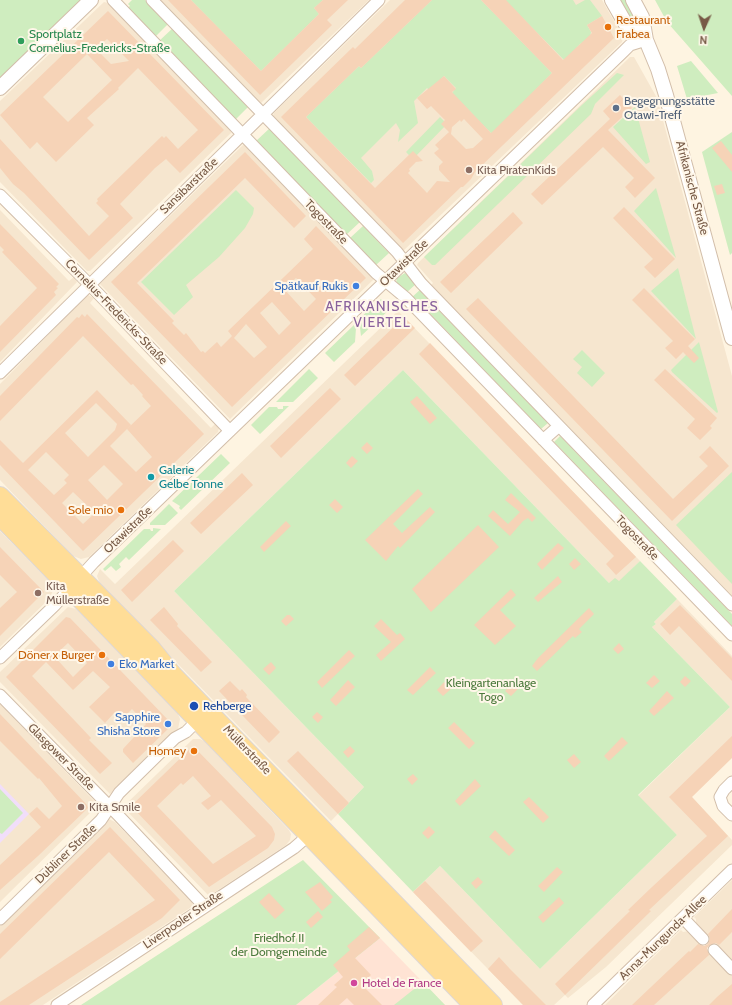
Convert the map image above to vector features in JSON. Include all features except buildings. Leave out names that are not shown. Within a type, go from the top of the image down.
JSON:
[{"type":"main road","name":"Müllerstraße","points":[[0,496],[198,720],[473,1005]]},
{"type":"main road","name":"Müllerstraße","points":[[0,516],[151,648],[173,674],[494,1005]]},
{"type":"street","points":[[0,88],[91,0]]},
{"type":"street","name":"Togostraße","points":[[113,0],[386,282],[406,298],[732,635]]},
{"type":"street","name":"Togostraße","points":[[152,0],[263,113],[405,262],[421,283],[732,605]]},
{"type":"street","name":"Sansibarstraße","points":[[0,373],[379,0]]},
{"type":"street","points":[[612,0],[628,28],[646,40]]},
{"type":"street","name":"Afrikanische Straße","points":[[633,0],[642,17],[646,40],[658,69],[666,95],[732,338]]},
{"type":"street","name":"Otawistraße","points":[[0,658],[230,431],[624,51],[630,46],[646,40]]},
{"type":"street","name":"Cornelius-Fredericks-Straße","points":[[0,195],[89,284],[230,431]]},
{"type":"street","points":[[543,440],[559,426]]},
{"type":"street","name":"Glasgower Straße","points":[[0,695],[110,806],[204,906]]},
{"type":"street","name":"Dubliner Straße","points":[[0,918],[101,820],[118,793],[175,738],[186,732],[198,720]]},
{"type":"street","points":[[732,782],[724,790],[720,797],[723,806],[732,815]]},
{"type":"street","name":"Liverpooler Straße","points":[[57,1005],[204,906],[294,848],[309,834]]},
{"type":"street","name":"Anna-Mungunda-Allee","points":[[593,1005],[732,870]]},
{"type":"street","points":[[683,918],[703,939]]},
{"type":"street","points":[[714,950],[732,969]]},
{"type":"shaded area","points":[[160,0],[369,0],[261,103]]},
{"type":"shaded area","points":[[390,0],[602,0],[623,37],[622,42],[403,251],[273,116],[274,113]]},
{"type":"shaded area","points":[[104,2],[108,3],[230,129],[231,133],[90,271],[87,271],[0,182],[0,101]]},
{"type":"shaded area","points":[[630,57],[634,57],[657,98],[732,376],[732,596],[431,285],[433,283],[417,265]]},
{"type":"shaded area","points":[[243,145],[247,146],[374,279],[230,419],[100,284]]},
{"type":"shaded area","points":[[0,210],[69,281],[74,277],[77,282],[0,362]]},
{"type":"shaded area","points":[[88,295],[94,298],[90,303],[211,428],[215,424],[219,428],[218,432],[89,557],[81,559],[73,556],[0,480],[0,384]]},
{"type":"shaded area","points":[[398,311],[640,561],[619,582],[609,583],[403,370],[174,591],[364,787],[331,821],[100,584],[97,576],[100,569],[115,584]]},
{"type":"shaded area","points":[[0,531],[51,583],[53,590],[50,598],[0,647]]},
{"type":"shaded area","points":[[677,599],[732,656],[732,757],[691,796],[732,840],[732,845],[606,967],[568,998],[565,995],[554,1005],[523,1005],[413,892],[440,866],[540,969],[677,835],[638,796],[730,707],[652,627],[656,624],[654,622]]},
{"type":"shaded area","points":[[68,607],[76,609],[178,714],[180,719],[178,729],[110,794],[0,682],[0,672]]},
{"type":"shaded area","points":[[0,704],[98,805],[0,902]]},
{"type":"shaded area","points":[[193,739],[200,739],[204,741],[289,830],[291,834],[290,840],[286,845],[209,896],[123,807]]},
{"type":"shaded area","points":[[0,784],[29,814],[0,843]]},
{"type":"shaded area","points":[[109,819],[115,822],[192,902],[193,906],[43,1005],[0,1005],[0,926]]},
{"type":"shaded area","points":[[732,880],[732,963],[696,925],[696,919],[694,917]]},
{"type":"shaded area","points":[[681,930],[683,932],[689,931],[732,976],[732,1005],[605,1005]]},
{"type":"shaded area","points":[[380,938],[445,1005],[296,1005]]},
{"type":"green space","name":"Sportplatz Cornelius-Fredericks-Straße","points":[[0,0],[83,0],[0,82]]},
{"type":"green space","points":[[132,0],[145,0],[168,24],[155,37],[127,8],[130,6],[128,4]]},
{"type":"green space","points":[[191,0],[323,0],[314,8],[319,14],[261,71]]},
{"type":"green space","points":[[432,0],[481,0],[552,73],[492,134],[452,93],[456,88],[444,76],[429,90],[427,88],[414,101],[418,123],[398,142],[400,130],[396,123],[361,158],[372,171],[374,180],[371,183],[306,117],[359,66],[361,68]]},
{"type":"green space","points":[[505,0],[573,0],[576,5],[585,0],[590,0],[602,16],[587,25],[591,32],[590,37],[580,44],[565,61]]},
{"type":"green space","points":[[620,0],[626,0],[637,18],[631,21]]},
{"type":"green space","points":[[655,0],[732,0],[732,96],[667,22]]},
{"type":"green space","points":[[174,27],[250,105],[235,120],[158,42]]},
{"type":"green space","points":[[691,61],[718,93],[687,99],[677,66]]},
{"type":"green space","points":[[617,73],[624,75],[595,104],[591,114],[435,265],[432,265],[424,257],[583,104]]},
{"type":"green space","points":[[635,107],[650,162],[646,164],[613,127]]},
{"type":"green space","points":[[440,117],[447,124],[413,159],[406,152]]},
{"type":"green space","points":[[271,127],[361,221],[346,235],[255,142]]},
{"type":"green space","points":[[732,132],[732,253],[730,255],[702,152]]},
{"type":"green space","points":[[656,188],[676,258],[634,211]]},
{"type":"green space","points":[[236,190],[254,208],[253,214],[245,228],[219,257],[186,285],[193,297],[174,315],[141,282]]},
{"type":"green space","points":[[363,226],[389,253],[376,265],[350,238]]},
{"type":"green space","points":[[678,268],[696,339],[651,291]]},
{"type":"green space","points":[[405,273],[417,283],[405,294],[396,283],[397,278]]},
{"type":"green space","points":[[422,288],[422,293],[548,423],[541,429],[415,298],[410,299]]},
{"type":"green space","points":[[381,299],[390,309],[361,336],[359,319]]},
{"type":"green space","points":[[354,325],[356,328],[355,342],[334,362],[325,353]]},
{"type":"green space","points":[[699,342],[718,412],[717,413],[671,370]]},
{"type":"green space","points":[[582,350],[605,373],[592,387],[577,373],[582,367],[573,359]]},
{"type":"green space","points":[[309,369],[318,378],[293,402],[276,402]]},
{"type":"green space","name":"Kleingartenanlage Togo","points":[[403,370],[609,583],[615,578],[619,581],[640,561],[677,599],[654,622],[656,624],[652,627],[730,707],[638,795],[677,835],[540,969],[440,866],[413,892],[338,814],[364,787],[174,591]]},
{"type":"green space","points":[[283,406],[289,406],[260,434],[251,425],[269,407],[283,409]]},
{"type":"green space","points":[[560,436],[732,614],[732,626],[554,442]]},
{"type":"green space","points":[[221,454],[230,463],[181,510],[179,508],[180,506],[172,501]]},
{"type":"green space","points":[[732,472],[732,584],[676,525]]},
{"type":"green space","points":[[169,504],[178,513],[165,525],[150,525],[150,523]]},
{"type":"green space","points":[[153,528],[161,529],[129,560],[126,557],[119,564],[121,567],[116,571],[111,566],[105,571],[103,569],[144,529],[150,529],[153,531]]},
{"type":"green space","points":[[0,789],[23,813],[2,834],[0,833]]},
{"type":"green space","name":"Friedhof II der Domgemeinde","points":[[303,860],[380,938],[296,1005],[81,1005]]},
{"type":"green space","points":[[423,982],[445,1005],[394,1005]]},
{"type":"place","name":"Restaurant Frabea","points":[[608,27]]},
{"type":"place","name":"Sportplatz Cornelius-Fredericks-Straße","points":[[21,41]]},
{"type":"place","name":"Begegnungsstätte Otawi-Treff","points":[[616,108]]},
{"type":"place","name":"Kita PiratenKids","points":[[469,170]]},
{"type":"place","name":"Spätkauf Rukis","points":[[356,286]]},
{"type":"place","name":"Galerie Gelbe Tonne","points":[[151,477]]},
{"type":"place","name":"Sole mio","points":[[121,510]]},
{"type":"place","name":"Kita Müllerstraße","points":[[38,593]]},
{"type":"place","name":"Döner x Burger","points":[[102,655]]},
{"type":"place","name":"Eko Market","points":[[111,664]]},
{"type":"place","name":"Rehberge","points":[[194,706]]},
{"type":"place","name":"Sapphire Shisha Store","points":[[168,724]]},
{"type":"place","name":"Homey","points":[[194,751]]},
{"type":"place","name":"Kita Smile","points":[[81,807]]},
{"type":"place","name":"Hotel de France","points":[[354,983]]},
{"type":"district","name":"AFRIKANISCHES VIERTEL","points":[[382,316]]}]
